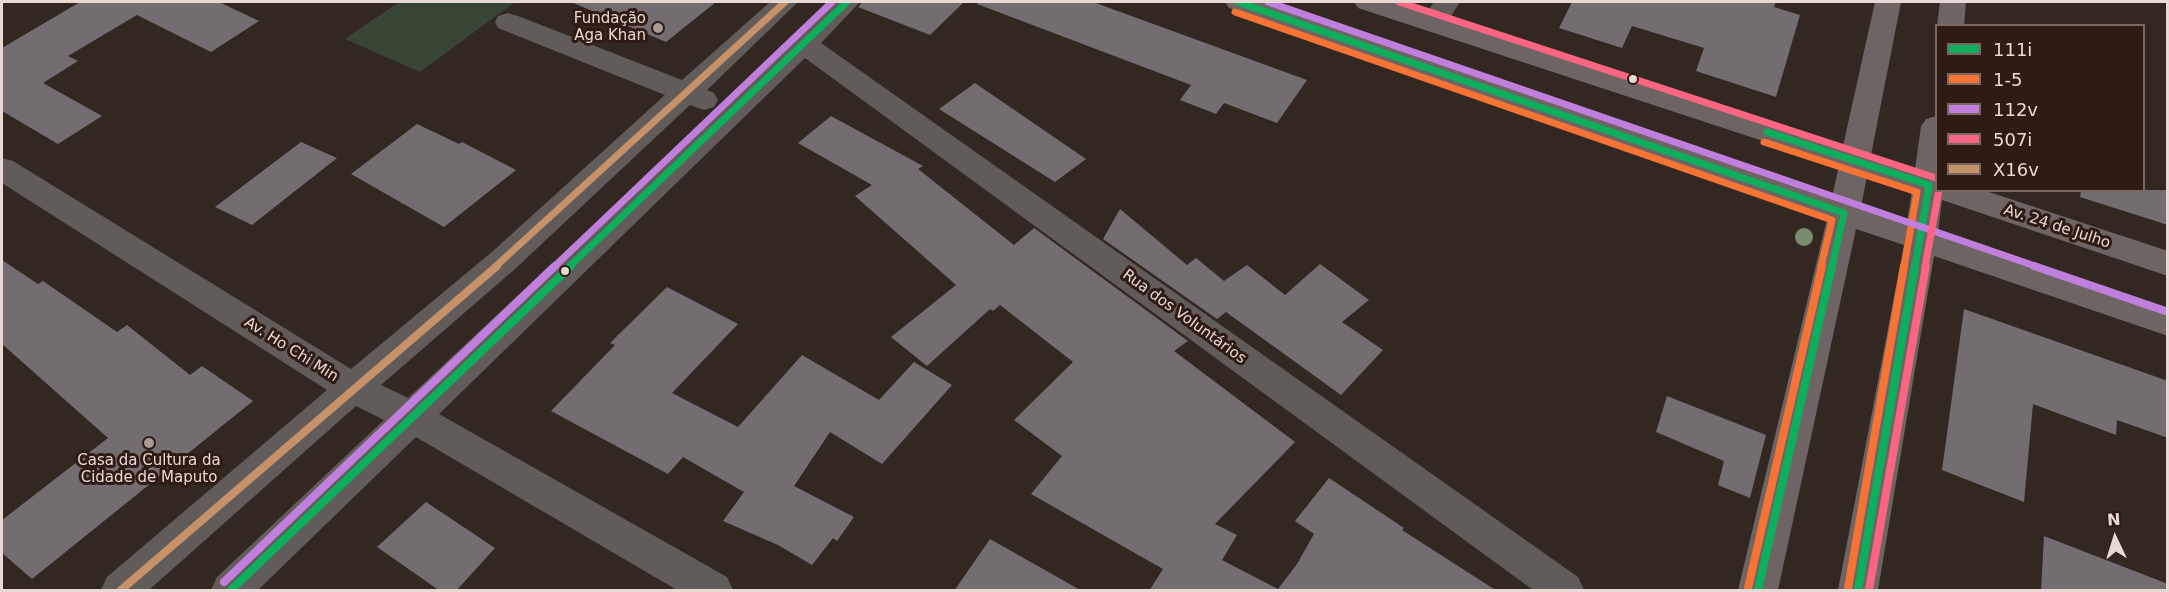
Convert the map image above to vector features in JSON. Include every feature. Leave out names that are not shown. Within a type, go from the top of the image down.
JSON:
[{"type":"main road","points":[[1238,2],[1724,172],[2168,323]]},
{"type":"main road","points":[[1367,2],[1440,12],[1855,161]]},
{"type":"main road","points":[[1758,591],[1844,213],[1888,2]]},
{"type":"main road","points":[[1950,24],[1953,2]]},
{"type":"main road","name":"Av. 24 de Julho","points":[[1855,161],[1935,186]]},
{"type":"main road","points":[[1858,591],[1921,238],[1935,192]]},
{"type":"main road","name":"Av. 24 de Julho","points":[[1952,192],[2168,264]]},
{"type":"street","points":[[121,591],[353,388],[504,261],[785,2]]},
{"type":"street","points":[[231,591],[847,2]]},
{"type":"street","points":[[508,22],[732,112]]},
{"type":"street","name":"Rua dos Voluntários","points":[[804,44],[1564,591]]},
{"type":"street","name":"Av. Ho Chi Min","points":[[2,169],[353,388],[414,418],[713,591]]},
{"type":"green space","points":[[399,2],[515,2],[420,72],[345,39]]},
{"type":"building","points":[[80,2],[219,2],[259,21],[211,52],[137,15],[68,56],[78,61],[43,83],[102,116],[58,144],[2,111],[2,48]]},
{"type":"building","name":"Fundação Aga Khan","points":[[571,2],[716,2],[666,42]]},
{"type":"building","points":[[862,2],[964,2],[930,35],[858,7]]},
{"type":"building","points":[[978,2],[1093,2],[1307,80],[1277,123],[1224,103],[1216,114],[1180,100],[1191,85],[977,4]]},
{"type":"building","points":[[1572,2],[1776,2],[1774,7],[1800,15],[1776,97],[1696,71],[1704,48],[1632,26],[1622,48],[1559,28]]},
{"type":"building","points":[[975,83],[1086,159],[1055,182],[939,109]]},
{"type":"building","points":[[831,116],[923,166],[918,169],[1014,245],[1034,228],[1188,341],[1174,351],[1295,442],[1215,524],[1237,535],[1222,560],[1278,589],[1297,564],[1314,534],[1295,521],[1329,478],[1404,528],[1402,530],[1497,591],[1149,591],[1163,569],[1031,494],[1062,456],[1014,420],[1073,362],[1000,305],[993,311],[990,309],[927,366],[891,337],[956,285],[855,196],[872,185],[798,143]]},
{"type":"building","points":[[417,124],[459,144],[462,142],[516,170],[444,227],[351,174]]},
{"type":"building","points":[[301,142],[337,158],[252,225],[215,207]]},
{"type":"building","points":[[2168,190],[2168,225],[2080,197],[2081,192]]},
{"type":"building","points":[[1120,209],[1187,265],[1196,258],[1224,281],[1247,265],[1285,295],[1320,264],[1369,300],[1342,322],[1383,350],[1341,395],[1226,312],[1217,319],[1103,239]]},
{"type":"building","points":[[2,260],[38,284],[43,281],[117,332],[127,325],[190,375],[202,366],[253,401],[32,579],[2,553],[2,520],[108,438],[2,344]]},
{"type":"building","points":[[667,287],[738,324],[672,393],[738,427],[802,355],[879,400],[914,362],[952,385],[882,464],[830,432],[794,486],[854,517],[837,541],[833,538],[812,565],[778,545],[723,521],[744,492],[683,457],[668,474],[551,411],[615,345],[610,343]]},
{"type":"building","points":[[1964,309],[2168,381],[2168,438],[2117,420],[2116,435],[2033,404],[2024,502],[1942,470]]},
{"type":"building","points":[[1667,396],[1766,435],[1750,498],[1718,485],[1724,461],[1656,432]]},
{"type":"building","points":[[426,502],[495,548],[456,591],[440,591],[377,547]]},
{"type":"building","points":[[2044,536],[2168,584],[2168,591],[2041,591]]},
{"type":"building","points":[[990,539],[1082,591],[954,591]]},
{"type":"transit line","name":"X16v","points":[[121,590],[504,260],[785,2]]},
{"type":"transit line","name":"112v","points":[[224,582],[832,2]]},
{"type":"transit line","name":"111i","points":[[231,590],[847,2]]},
{"type":"transit line","name":"111i","points":[[1238,2],[1844,213],[1758,590]]},
{"type":"transit line","name":"112v","points":[[1268,2],[2168,312]]},
{"type":"transit line","name":"507i","points":[[1399,2],[1935,178]]},
{"type":"transit line","name":"1-5","points":[[1235,12],[1832,220],[1748,588]]},
{"type":"transit line","name":"111i","points":[[1767,132],[1929,185],[1858,590]]},
{"type":"transit line","name":"1-5","points":[[1764,142],[1917,192],[1848,588]]},
{"type":"transit line","name":"507i","points":[[1869,590],[1939,192]]},
{"type":"place","name":"Fundação Aga Khan","points":[[658,28]]},
{"type":"place","name":"Casa da Cultura da Cidade de Maputo","points":[[149,443]]}]
